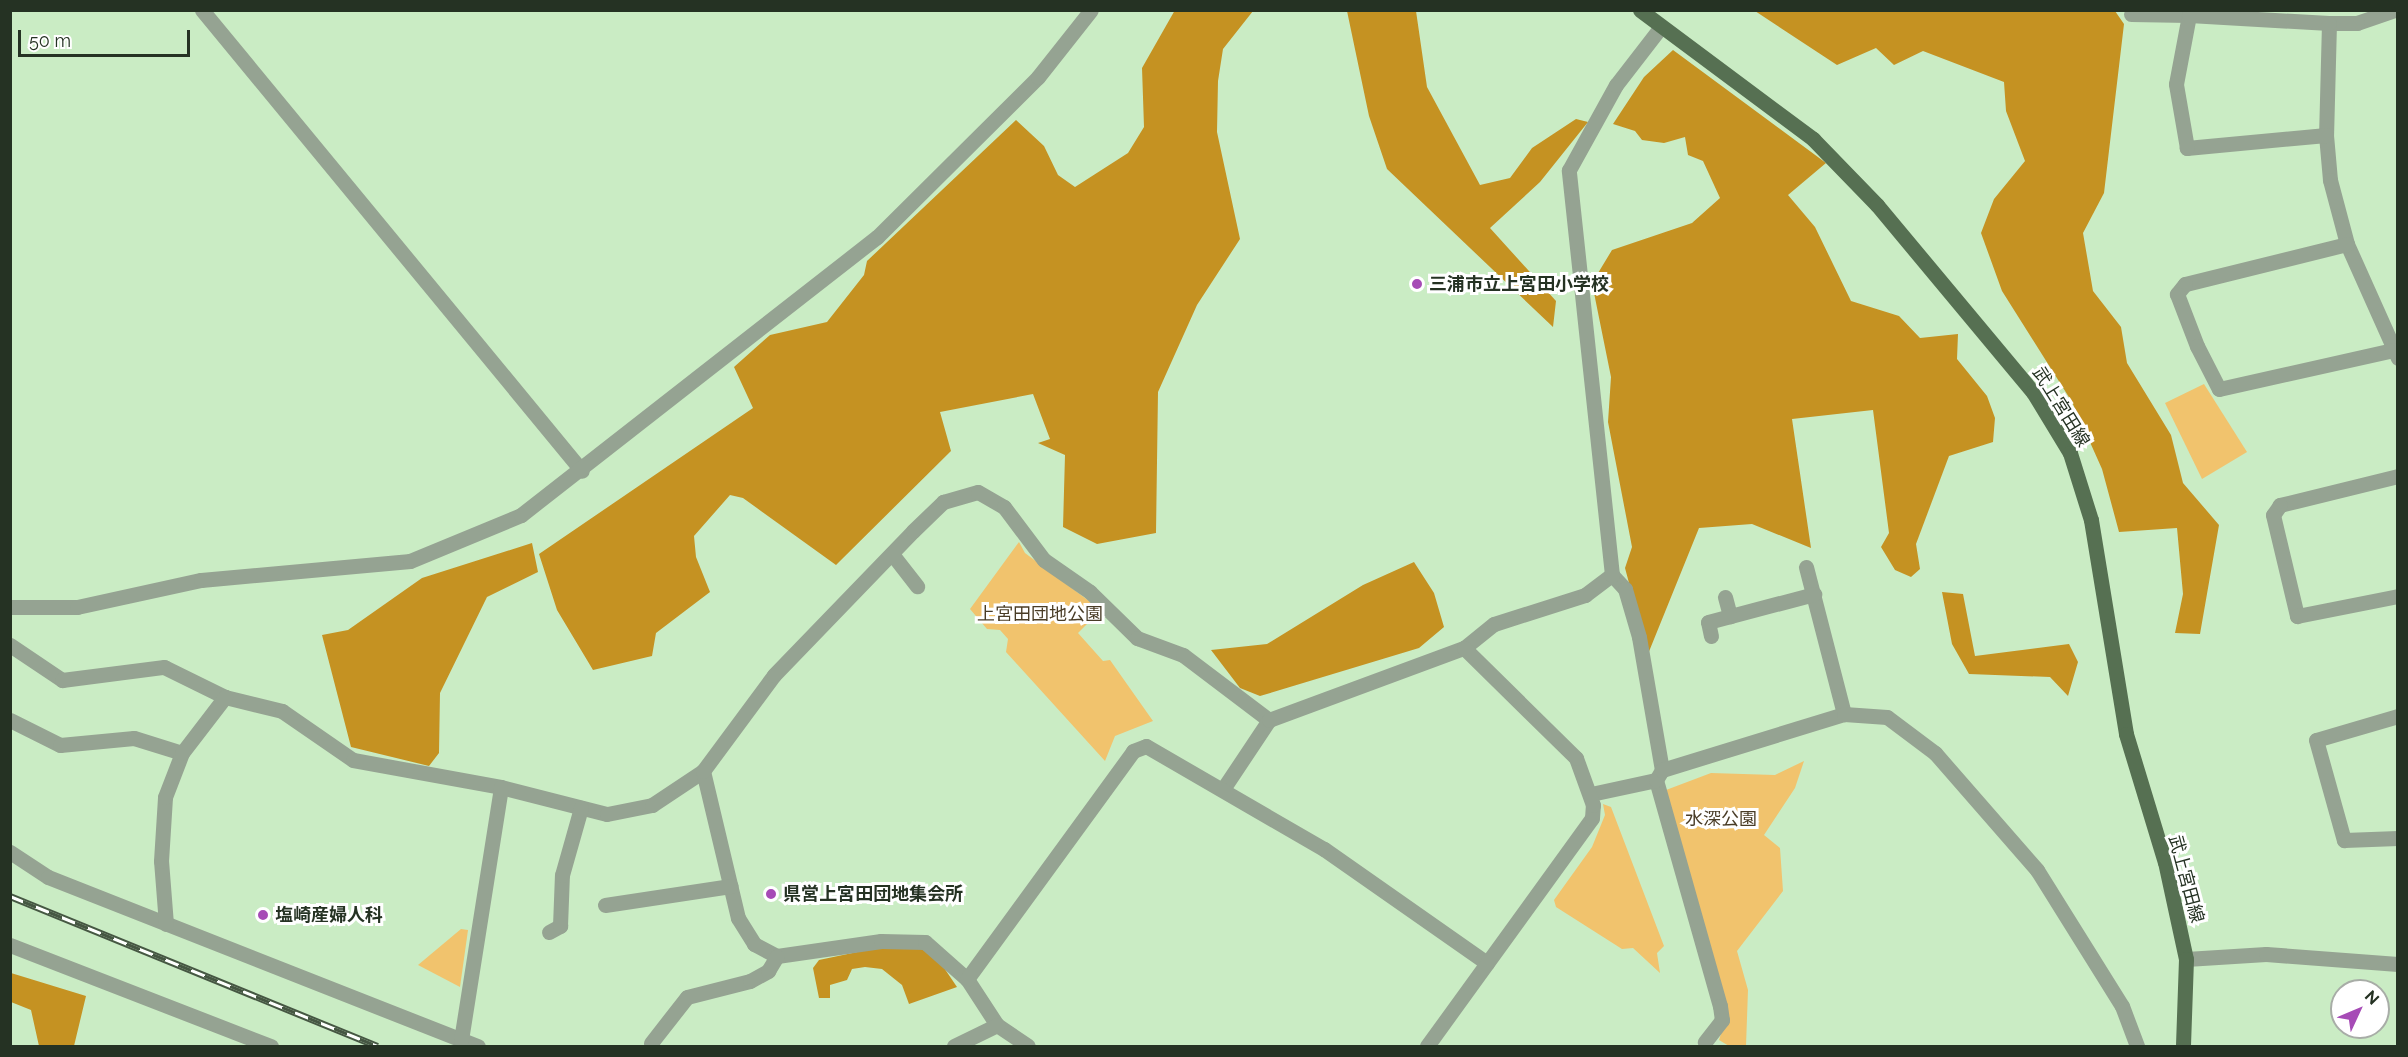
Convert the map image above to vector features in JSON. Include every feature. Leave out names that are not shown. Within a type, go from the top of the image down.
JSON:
[{"type":"main road","name":"武上宮田線","points":[[1640,10],[1660,28],[1813,139],[1877,205],[2033,392],[2070,453],[2091,520],[2126,734],[2165,862],[2186,959],[2183,1047]]},
{"type":"street","points":[[202,10],[582,471]]},
{"type":"street","points":[[10,606],[91,605],[181,583],[410,561],[496,529],[582,471],[884,231],[1038,77],[1091,10]]},
{"type":"street","points":[[2131,14],[2189,15],[2223,12],[2329,23],[2357,23],[2395,10]]},
{"type":"street","points":[[2189,15],[2176,84],[2187,148],[2326,135]]},
{"type":"street","points":[[2329,23],[2326,135],[2330,180],[2347,244],[2395,354],[2218,389],[2197,346],[2177,294],[2185,284],[2347,244]]},
{"type":"street","points":[[1660,28],[1616,85],[1569,170],[1612,575],[1624,590],[1639,637],[1659,775],[1720,1005],[1722,1020],[1705,1042]]},
{"type":"street","points":[[2397,476],[2280,505],[2273,515],[2298,616],[2397,596]]},
{"type":"street","points":[[10,645],[62,680],[164,667],[225,697],[282,711],[353,760],[501,787],[607,814],[652,806],[703,771],[774,675],[943,502],[978,492],[1004,507],[1044,560],[1090,592],[1137,638],[1183,655],[1269,720]]},
{"type":"street","points":[[892,554],[917,586]]},
{"type":"street","points":[[1806,567],[1845,714]]},
{"type":"street","points":[[1223,789],[1269,720],[1464,648],[1494,624],[1585,595],[1612,575]]},
{"type":"street","points":[[1712,636],[1708,622],[1814,594]]},
{"type":"street","points":[[1725,597],[1730,616]]},
{"type":"street","points":[[1427,1047],[1592,818],[1590,794],[1576,758],[1464,648]]},
{"type":"street","points":[[166,924],[161,861],[165,797],[182,753],[225,697]]},
{"type":"street","points":[[1590,794],[1659,775],[1845,714],[1887,717],[1963,782],[2037,870],[2122,1006],[2137,1047]]},
{"type":"street","points":[[2397,716],[2316,740],[2344,840],[2397,838]]},
{"type":"street","points":[[10,720],[60,745],[134,738],[182,753]]},
{"type":"street","points":[[967,979],[1132,751],[1146,746],[1324,849],[1487,963]]},
{"type":"street","points":[[703,771],[738,918],[754,944],[777,956],[909,940],[944,953],[967,979],[997,1025],[1028,1047]]},
{"type":"street","points":[[461,1040],[501,787]]},
{"type":"street","points":[[549,932],[560,926],[562,875],[581,808]]},
{"type":"street","points":[[10,852],[48,877],[478,1047]]},
{"type":"street","points":[[605,905],[731,886]]},
{"type":"street","points":[[10,945],[271,1047]]},
{"type":"street","points":[[2186,959],[2266,954],[2397,964]]},
{"type":"street","points":[[651,1043],[687,997],[750,981],[768,971],[777,956]]},
{"type":"street","points":[[954,1047],[997,1025]]},
{"type":"green space","points":[[2204,384],[2247,452],[2202,479],[2165,403]]},
{"type":"green space","name":"上宮田団地公園","points":[[1019,542],[1025,553],[1101,610],[1078,633],[1103,661],[1110,660],[1153,721],[1115,736],[1105,761],[1006,652],[1008,639],[1000,630],[987,629],[970,609]]},
{"type":"green space","name":"水深公園","points":[[1804,761],[1795,788],[1764,835],[1780,848],[1783,891],[1737,951],[1748,990],[1746,1046],[1729,1046],[1719,1040],[1727,1015],[1666,790],[1711,773],[1775,775]]},
{"type":"green space","points":[[1603,804],[1611,807],[1664,946],[1657,953],[1660,973],[1633,948],[1622,949],[1556,907],[1554,900],[1592,847],[1605,815]]},
{"type":"green space","points":[[461,929],[468,930],[460,987],[418,965]]},
{"type":"shaded area","points":[[1175,10],[1253,11],[1223,49],[1218,81],[1217,132],[1240,239],[1197,305],[1158,392],[1156,533],[1097,544],[1063,527],[1065,455],[1038,443],[1050,439],[1033,394],[940,412],[951,451],[836,565],[743,498],[730,495],[694,536],[696,557],[710,592],[656,633],[652,656],[593,670],[557,610],[539,554],[753,408],[734,367],[770,335],[827,322],[864,275],[867,261],[1016,120],[1044,146],[1058,175],[1075,187],[1128,153],[1144,127],[1142,68]]},
{"type":"shaded area","points":[[1347,11],[1416,11],[1427,87],[1480,185],[1510,178],[1532,148],[1576,119],[1588,122],[1540,182],[1490,228],[1556,301],[1553,327],[1387,169],[1369,116]]},
{"type":"shaded area","points":[[1755,11],[2115,11],[2124,24],[2104,193],[2083,233],[2093,291],[2121,327],[2127,363],[2171,435],[2183,483],[2219,525],[2200,634],[2175,633],[2183,594],[2177,528],[2119,532],[2102,469],[2072,402],[2002,291],[1981,233],[1994,199],[2025,161],[2006,111],[2004,82],[1923,51],[1894,65],[1876,48],[1837,65]]},
{"type":"shaded area","points":[[1673,50],[1826,163],[1788,195],[1815,227],[1851,301],[1899,316],[1920,338],[1958,334],[1957,359],[1987,396],[1995,418],[1993,442],[1949,456],[1916,544],[1920,569],[1911,577],[1895,570],[1881,547],[1889,533],[1873,410],[1792,419],[1811,548],[1752,524],[1699,528],[1648,654],[1625,568],[1632,547],[1608,422],[1611,377],[1592,283],[1612,250],[1692,223],[1720,198],[1703,161],[1688,155],[1685,137],[1664,143],[1642,140],[1635,131],[1613,124],[1644,77]]},
{"type":"shaded area","points":[[532,543],[538,572],[487,597],[440,693],[439,753],[429,766],[351,747],[322,635],[348,630],[422,578]]},
{"type":"shaded area","points":[[1414,562],[1434,593],[1444,627],[1419,648],[1260,696],[1240,688],[1211,650],[1267,644],[1363,585]]},
{"type":"shaded area","points":[[1942,592],[1963,594],[1975,656],[2069,644],[2078,662],[2068,696],[2050,677],[1969,674],[1952,644]]},
{"type":"shaded area","points":[[881,947],[919,948],[936,956],[957,987],[909,1004],[902,985],[882,969],[865,967],[852,969],[847,980],[830,985],[830,998],[819,998],[813,968],[819,960]]},
{"type":"shaded area","points":[[11,973],[86,996],[74,1046],[39,1046],[31,1010],[11,1002]]},
{"type":"railway","points":[[10,896],[378,1046]]},
{"type":"place","name":"三浦市立上宮田小学校","points":[[1417,284]]},
{"type":"place","name":"県営上宮田団地集会所","points":[[771,894]]},
{"type":"place","name":"塩崎産婦人科","points":[[263,915]]}]
